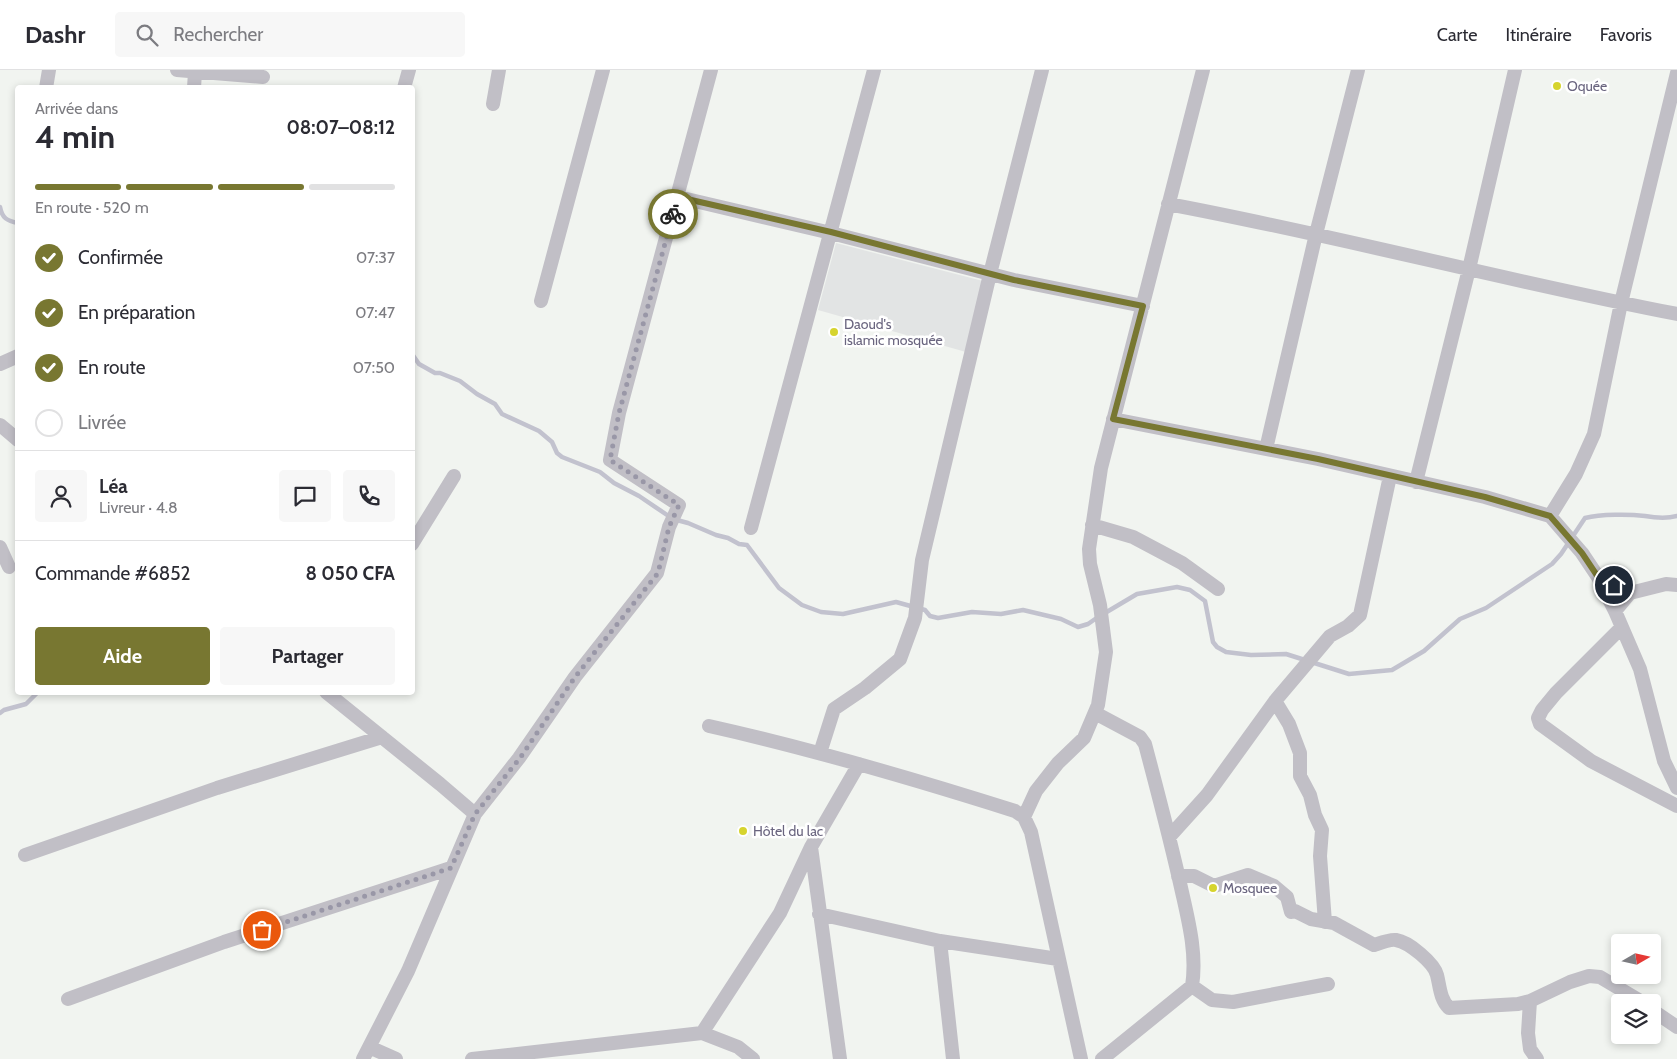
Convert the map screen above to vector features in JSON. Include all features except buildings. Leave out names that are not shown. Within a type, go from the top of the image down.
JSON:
[{"type":"street","points":[[46,85],[49,70]]},
{"type":"street","points":[[177,70],[262,77]]},
{"type":"street","points":[[405,85],[409,70]]},
{"type":"street","points":[[493,104],[499,70]]},
{"type":"street","points":[[540,301],[603,70]]},
{"type":"street","points":[[396,1059],[366,1053],[408,971],[475,814],[520,758],[575,677],[658,573],[669,527],[679,505],[610,460],[619,413],[711,70]]},
{"type":"street","points":[[751,528],[874,70]]},
{"type":"street","points":[[820,753],[834,709],[900,659],[915,618],[922,560],[990,274],[1042,70]]},
{"type":"street","points":[[1024,817],[1036,790],[1058,763],[1084,738],[1098,705],[1106,652],[1100,605],[1090,564],[1089,549],[1101,468],[1203,70]]},
{"type":"street","points":[[1266,449],[1316,234],[1358,70]]},
{"type":"street","points":[[1416,482],[1469,269],[1514,70]]},
{"type":"street","points":[[194,85],[195,72]]},
{"type":"street","points":[[1554,520],[1594,434],[1621,303],[1677,73]]},
{"type":"street","points":[[678,197],[831,232],[990,274],[1143,306]]},
{"type":"street","points":[[1168,204],[1255,220],[1555,290],[1677,314]]},
{"type":"street","points":[[0,364],[15,357]]},
{"type":"street","points":[[1113,419],[1266,449],[1485,497],[1554,520],[1582,553],[1598,577],[1615,611],[1640,669],[1664,761],[1677,788]]},
{"type":"street","points":[[0,425],[15,438]]},
{"type":"street","points":[[415,539],[454,476]]},
{"type":"street","points":[[1170,836],[1207,794],[1275,702],[1330,636],[1348,626],[1360,615],[1390,476]]},
{"type":"street","points":[[1092,525],[1133,537],[1182,563],[1218,589]]},
{"type":"street","points":[[0,547],[9,568]]},
{"type":"street","points":[[1598,577],[1630,593]]},
{"type":"street","points":[[1615,611],[1630,593],[1666,584],[1677,584]]},
{"type":"street","points":[[1622,627],[1556,693],[1538,718],[1540,724],[1590,761],[1677,806]]},
{"type":"street","points":[[330,695],[475,814]]},
{"type":"street","points":[[1275,702],[1288,724],[1300,753],[1300,776],[1310,795],[1315,815],[1322,830],[1320,856],[1325,922]]},
{"type":"street","points":[[1094,713],[1140,737],[1145,744],[1170,836],[1190,931],[1195,972],[1192,986],[1102,1059]]},
{"type":"street","points":[[709,726],[767,739],[900,774],[1015,811],[1024,817],[1031,832],[1081,1059]]},
{"type":"street","points":[[25,855],[217,788],[382,737]]},
{"type":"street","points":[[702,1033],[780,913],[811,848],[859,764]]},
{"type":"street","points":[[811,848],[840,1059]]},
{"type":"street","points":[[68,999],[224,942],[451,868]]},
{"type":"street","points":[[1178,876],[1194,876],[1214,886],[1248,875],[1274,886],[1287,897],[1291,912],[1295,911],[1311,919],[1334,923],[1374,945],[1395,940],[1406,944],[1425,958],[1436,973],[1442,997],[1449,1008],[1518,1004],[1530,1001],[1570,982],[1589,976],[1600,978],[1628,994]]},
{"type":"street","points":[[819,914],[940,941],[1058,959]]},
{"type":"street","points":[[940,941],[953,1059]]},
{"type":"street","points":[[1192,986],[1212,1000],[1233,1002],[1328,984]]},
{"type":"street","points":[[1530,1001],[1528,1033],[1530,1049],[1538,1059]]},
{"type":"street","points":[[1661,1016],[1677,1027]]},
{"type":"street","points":[[472,1059],[702,1033],[738,1047],[753,1059]]},
{"type":"shaded area","points":[[836,243],[983,281],[966,352],[818,310]]},
{"type":"waterway","points":[[0,207],[2,214],[15,222]]},
{"type":"waterway","points":[[415,358],[419,364],[435,373],[440,373],[460,381],[477,394],[495,404],[502,414],[539,431],[552,442],[557,453],[562,457],[600,472],[614,483],[639,496],[673,519],[728,538],[739,544],[747,545],[779,588],[802,605],[821,612],[843,614],[896,602],[925,610],[930,616],[938,618],[972,612],[1001,614],[1023,610],[1061,619],[1078,627],[1088,624],[1098,617]]},
{"type":"waterway","points":[[1105,613],[1137,594],[1177,587],[1190,590],[1205,601],[1213,642],[1217,647],[1226,652],[1251,655],[1286,654],[1349,674],[1392,670],[1424,651],[1460,619],[1486,608],[1552,564],[1585,518],[1615,515],[1661,518],[1677,516]]},
{"type":"waterway","points":[[0,713],[4,710],[26,704],[35,695]]},
{"type":"way so far","points":[[262,930],[451,868],[475,814],[520,758],[575,677],[658,573],[669,527],[679,505],[610,460],[619,413],[673,214]]},
{"type":"place","name":"Oquée","points":[[1557,86]]},
{"type":"place","name":"Daoud's islamic mosquée","points":[[834,332]]},
{"type":"place","name":"Hôtel du lac","points":[[743,831]]},
{"type":"place","name":"Mosquee","points":[[1213,888]]},
{"type":"route","points":[[673,214],[678,197],[831,232],[1014,280],[1143,306],[1113,419],[1318,459],[1485,497],[1550,516],[1582,553],[1598,577],[1614,585]]}]
